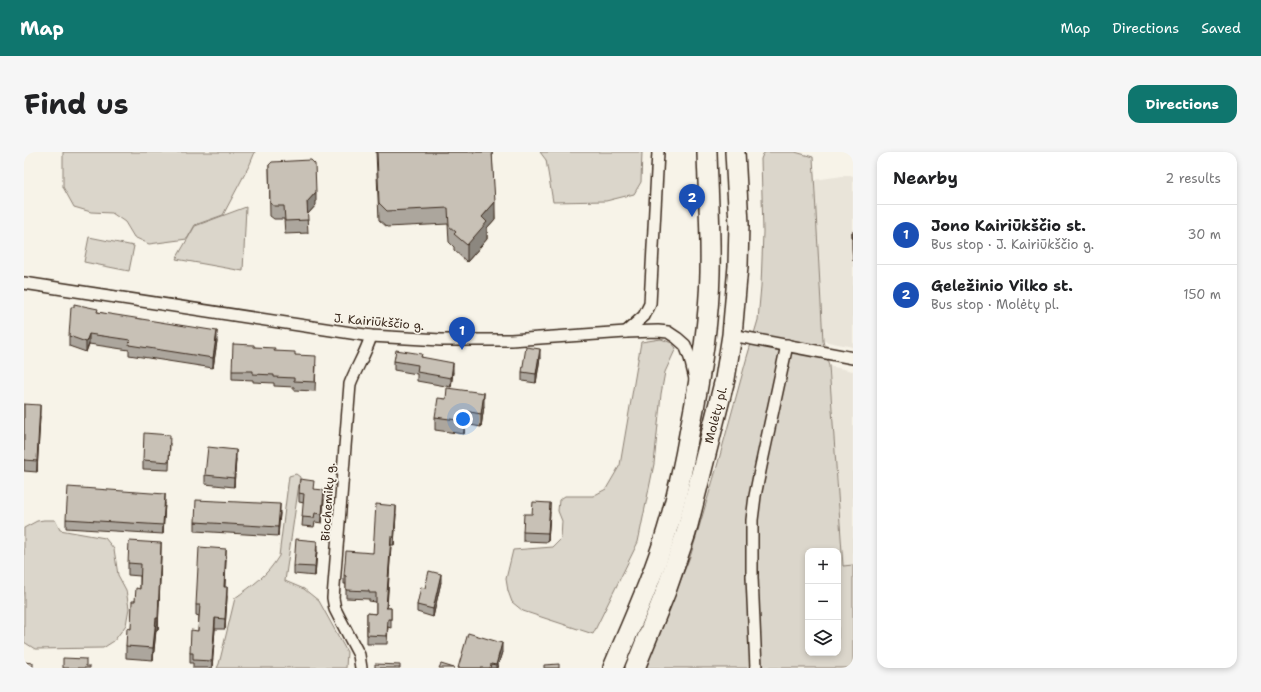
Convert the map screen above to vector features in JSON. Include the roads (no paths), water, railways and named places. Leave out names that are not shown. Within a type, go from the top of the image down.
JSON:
[{"type":"highway","name":"Molėtų pl.","points":[[613,668],[647,586],[667,530],[679,482],[698,388],[710,275],[711,243],[707,152]]},
{"type":"highway","name":"Molėtų pl.","points":[[635,668],[666,591],[686,533],[725,379],[732,335],[738,266],[739,231],[735,152]]},
{"type":"street","points":[[626,332],[644,316],[650,304],[658,152]]},
{"type":"street","name":"J. Kairiūkščio g.","points":[[24,283],[371,336],[441,340],[511,340],[626,332],[668,332],[685,345],[698,388]]},
{"type":"street","points":[[732,335],[853,358]]},
{"type":"street","name":"Biochemikų g.","points":[[361,668],[358,655],[335,609],[333,598],[350,384],[356,368],[367,349],[371,336]]},
{"type":"street","points":[[756,668],[752,577],[752,520],[761,466],[787,345]]},
{"type":"place","name":"Geležinio Vilko st.","points":[[692,217]]},
{"type":"place","name":"Jono Kairiūkščio st.","points":[[462,350]]}]
